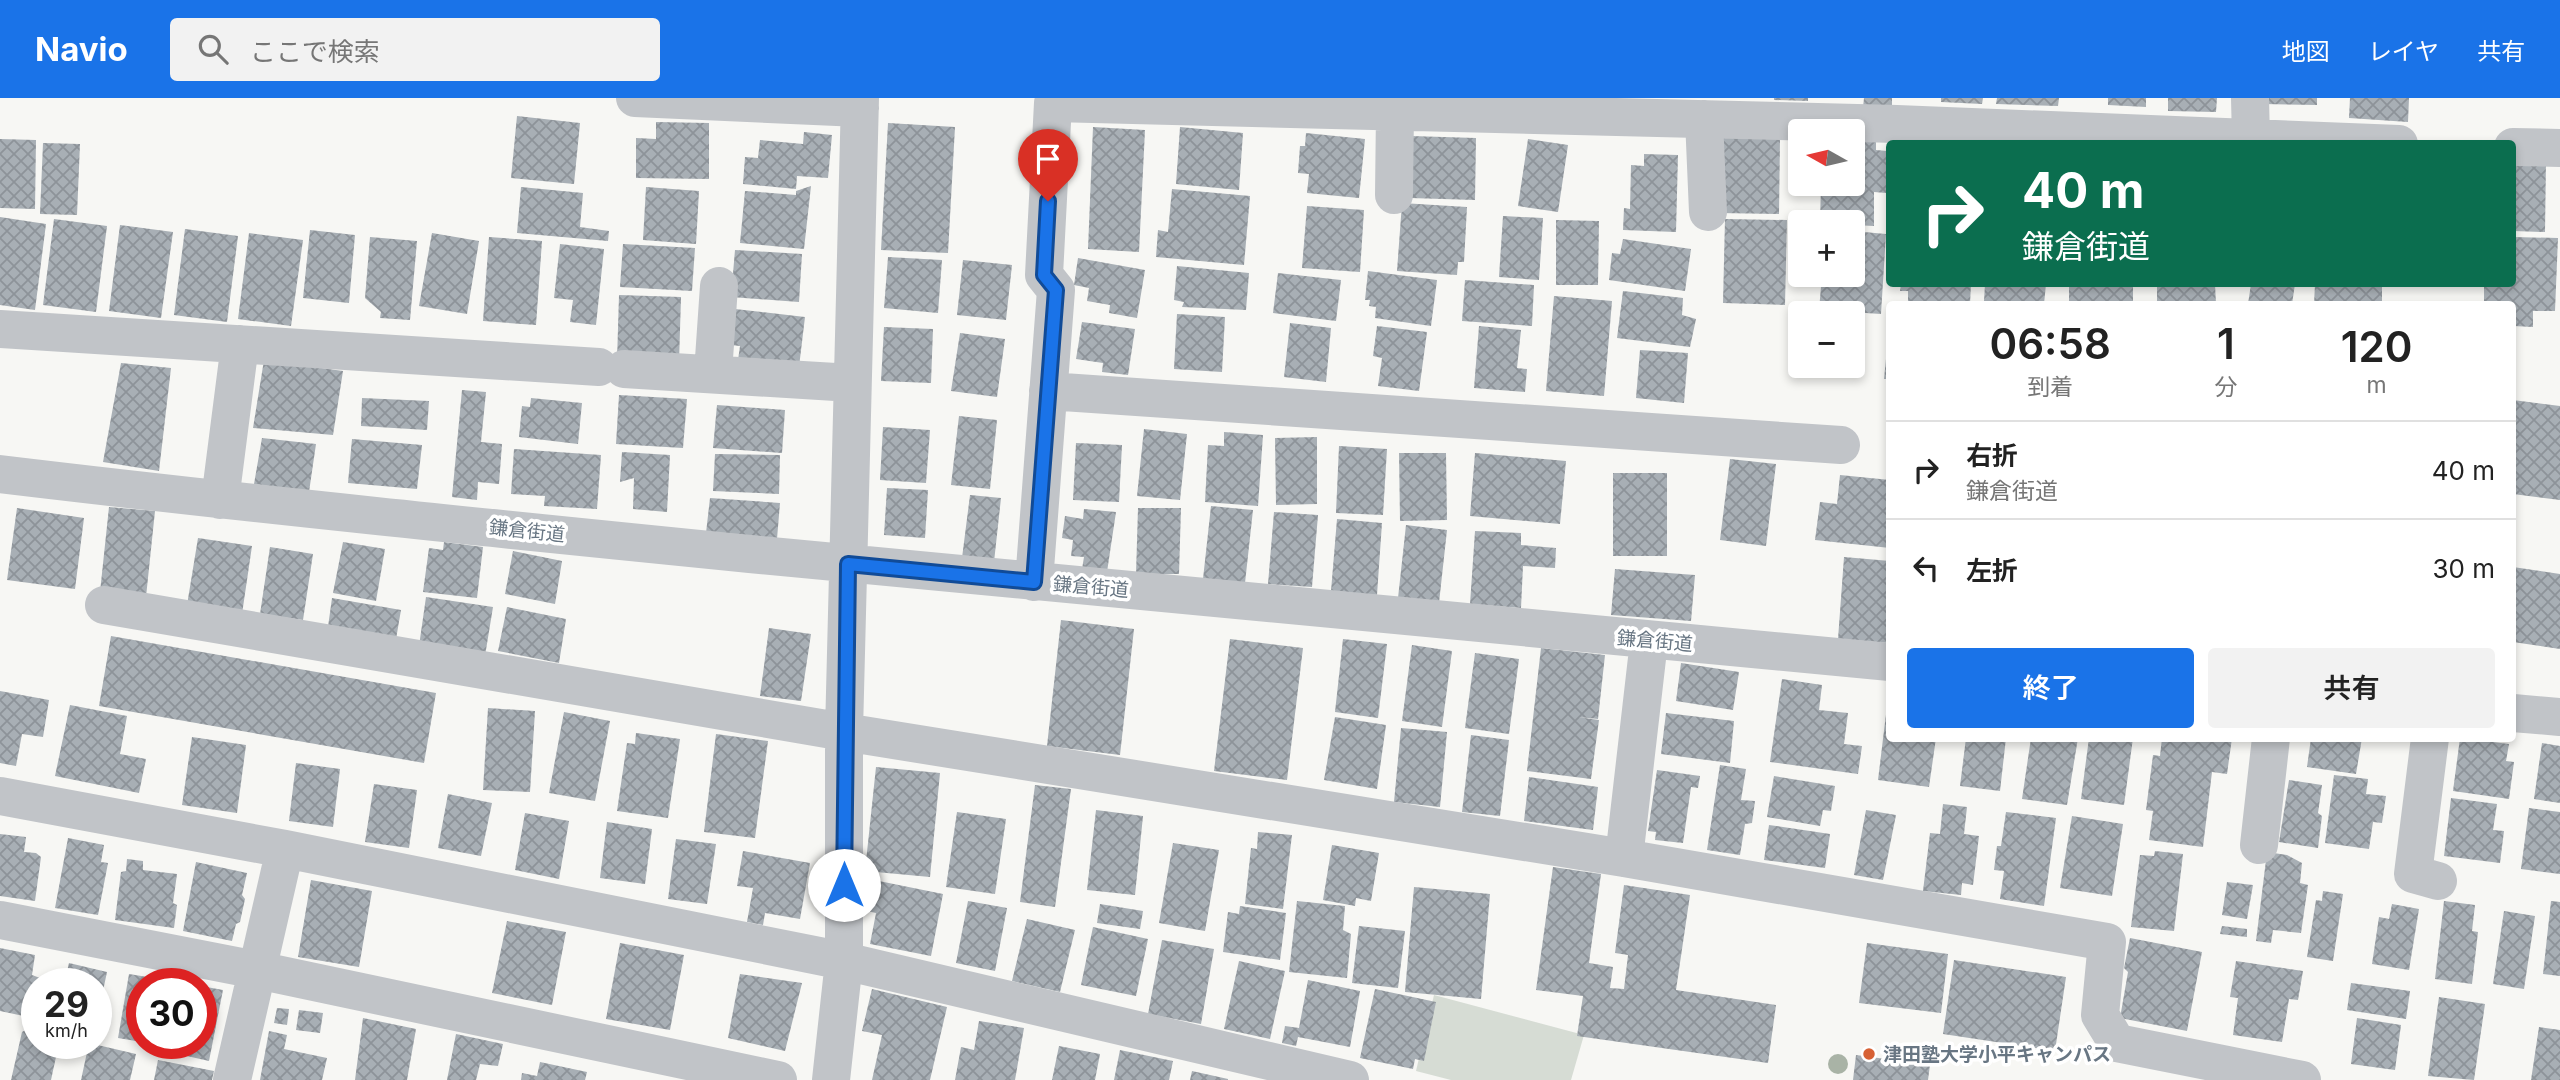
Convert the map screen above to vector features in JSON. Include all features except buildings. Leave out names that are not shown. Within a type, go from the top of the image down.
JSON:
[{"type":"street","points":[[635,98],[860,103],[844,732],[844,961],[831,1080]]},
{"type":"street","points":[[1034,582],[1056,290],[1044,275],[1053,103],[1704,119],[1897,134],[2241,140],[2250,98]]},
{"type":"street","points":[[1394,195],[1395,111]]},
{"type":"street","points":[[1704,119],[1708,212]]},
{"type":"street","points":[[2516,147],[2560,148]]},
{"type":"street","points":[[713,373],[719,286]]},
{"type":"street","points":[[0,329],[852,383]]},
{"type":"street","points":[[220,500],[240,344]]},
{"type":"street","points":[[1048,391],[1841,445]]},
{"type":"street","name":"鎌倉街道","points":[[0,474],[220,500],[848,564],[1886,662]]},
{"type":"street","points":[[104,605],[844,732],[1624,858],[2107,942],[2100,1015],[2117,1043],[2302,1080]]},
{"type":"street","points":[[1624,858],[1649,641]]},
{"type":"street","points":[[2516,713],[2560,717]]},
{"type":"street","points":[[2259,845],[2271,742]]},
{"type":"street","points":[[2430,742],[2413,874],[2438,881]]},
{"type":"street","points":[[0,796],[285,849],[844,961],[1350,1080]]},
{"type":"street","points":[[232,1080],[285,849]]},
{"type":"street","points":[[0,920],[257,970],[778,1080]]},
{"type":"shaded area","points":[[1434,995],[1584,1035],[1571,1080],[1451,1080],[1416,1071]]},
{"type":"place","name":"津田塾大学小平キャンパス","points":[[1869,1054]]},
{"type":"route","points":[[844,885],[848,564],[1034,582],[1056,290],[1044,275],[1048,201]]}]
